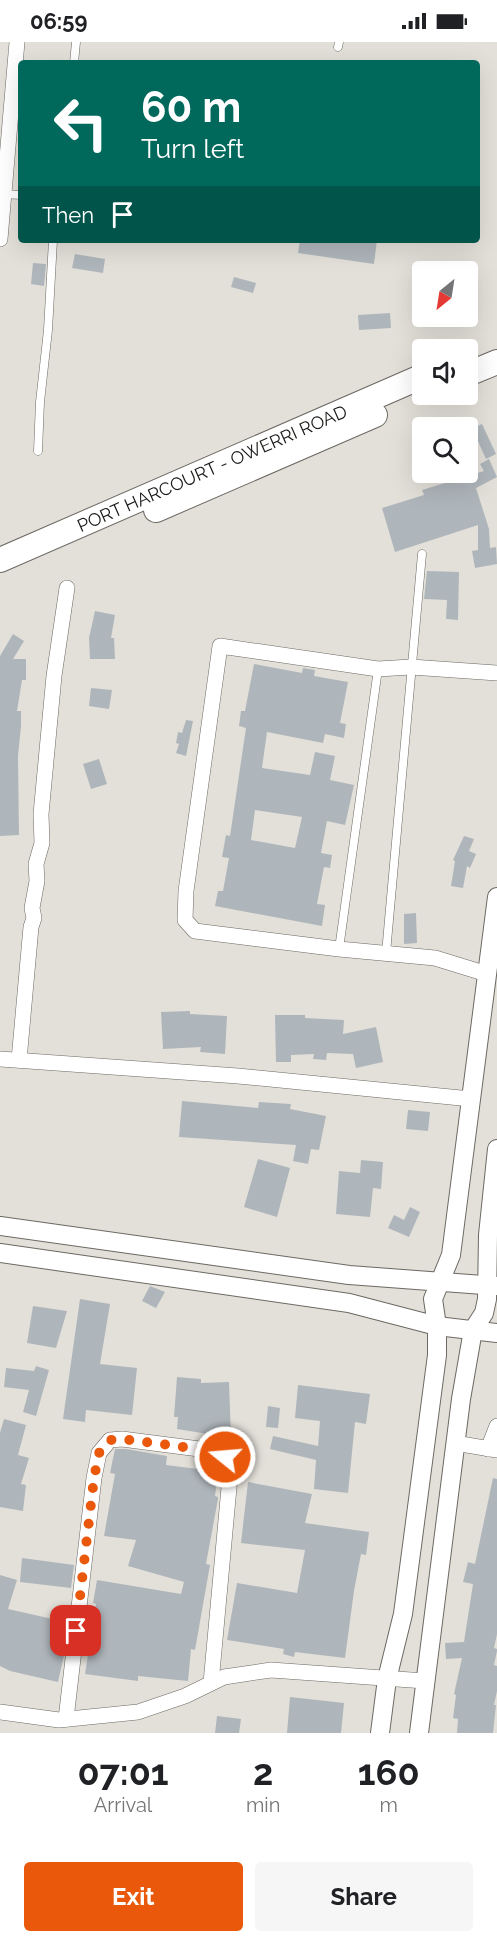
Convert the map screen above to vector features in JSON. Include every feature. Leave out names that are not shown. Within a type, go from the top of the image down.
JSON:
[{"type":"main road","points":[[478,352],[497,344]]},
{"type":"main road","points":[[478,370],[497,362]]},
{"type":"main road","name":"PORT HARCOURT - OWERRI ROAD","points":[[0,560],[412,381]]},
{"type":"main road","name":"PORT HARCOURT - OWERRI ROAD","points":[[0,578],[412,399]]},
{"type":"street","points":[[0,239],[17,42]]},
{"type":"street","points":[[19,1060],[31,927],[34,918],[32,908],[37,880],[36,864],[42,843],[41,814],[53,688],[67,588]]},
{"type":"street","points":[[487,974],[435,958],[339,949],[195,930],[185,920],[186,891],[219,646],[378,669],[411,667],[497,673]]},
{"type":"street","points":[[381,1733],[387,1679],[403,1614],[437,1355],[437,1326],[433,1299],[451,1255],[497,897]]},
{"type":"street","points":[[0,1059],[238,1076],[471,1099]]},
{"type":"street","points":[[419,1733],[460,1399],[474,1330],[484,1313],[492,1285],[488,1235],[497,1149]]},
{"type":"street","points":[[0,1226],[349,1275],[492,1285]]},
{"type":"street","points":[[0,1253],[349,1303],[437,1326],[497,1333]]},
{"type":"street","points":[[455,1443],[493,1449],[497,1426]]},
{"type":"street","points":[[66,1719],[94,1478],[99,1453],[110,1440],[122,1439],[207,1450],[225,1457],[231,1466],[211,1683]]},
{"type":"street","points":[[0,1712],[59,1720],[138,1712],[185,1696],[224,1677],[271,1670],[425,1681]]},
{"type":"lane","points":[[74,60],[76,42]]},
{"type":"lane","points":[[3,194],[18,195]]},
{"type":"lane","points":[[38,451],[53,243]]},
{"type":"lane","points":[[386,953],[422,554]]},
{"type":"lane","points":[[339,949],[378,669]]},
{"type":"building","points":[[300,243],[377,243],[374,264],[298,253]]},
{"type":"building","points":[[75,254],[105,259],[103,273],[72,268]]},
{"type":"building","points":[[33,263],[46,264],[44,286],[31,284]]},
{"type":"building","points":[[234,277],[256,283],[253,293],[231,287]]},
{"type":"building","points":[[390,313],[391,328],[359,330],[358,315]]},
{"type":"building","points":[[482,424],[496,454],[486,459],[478,441],[478,426]]},
{"type":"building","points":[[489,459],[497,477],[476,488],[489,529],[490,548],[496,547],[497,564],[475,568],[472,551],[478,550],[478,525],[395,552],[382,508],[424,495],[422,490],[445,483],[478,483],[478,473],[484,471],[480,464]]},
{"type":"building","points":[[427,571],[459,572],[458,620],[446,619],[447,600],[424,599]]},
{"type":"building","points":[[95,611],[115,615],[111,638],[114,638],[115,659],[90,659],[89,638]]},
{"type":"building","points":[[13,634],[24,641],[13,659],[26,659],[26,680],[22,680],[17,711],[21,711],[18,756],[19,835],[0,836],[0,656]]},
{"type":"building","points":[[254,664],[302,673],[303,668],[315,670],[314,676],[348,682],[340,723],[346,724],[344,738],[325,734],[323,743],[267,732],[262,768],[310,775],[315,752],[335,756],[330,780],[354,785],[345,825],[327,821],[321,853],[332,855],[330,868],[324,867],[317,904],[325,905],[322,926],[215,906],[218,891],[223,891],[229,858],[222,857],[226,835],[230,836],[246,728],[239,726],[241,711],[245,711]],"holes":[[[255,810],[302,817],[295,848],[251,840]]]},
{"type":"building","points":[[91,688],[112,690],[109,709],[89,706]]},
{"type":"building","points":[[186,720],[193,721],[186,756],[176,753],[179,744],[176,743],[178,732],[182,733]]},
{"type":"building","points":[[99,759],[107,784],[91,789],[83,764]]},
{"type":"building","points":[[464,836],[474,839],[469,851],[476,854],[470,868],[467,866],[463,888],[451,886],[455,861],[453,860]]},
{"type":"building","points":[[416,913],[417,943],[404,944],[404,914]]},
{"type":"building","points":[[190,1011],[190,1014],[227,1016],[225,1054],[200,1052],[201,1047],[163,1049],[161,1012]]},
{"type":"building","points":[[275,1015],[305,1015],[305,1018],[344,1020],[343,1034],[376,1027],[383,1062],[356,1068],[353,1054],[327,1053],[326,1060],[313,1059],[314,1054],[291,1055],[291,1062],[276,1062]]},
{"type":"building","points":[[182,1101],[258,1108],[259,1102],[291,1104],[290,1109],[326,1116],[319,1150],[311,1149],[308,1164],[293,1161],[296,1145],[179,1137]]},
{"type":"building","points":[[408,1110],[430,1112],[428,1131],[406,1129]]},
{"type":"building","points":[[258,1159],[290,1168],[277,1217],[244,1207]]},
{"type":"building","points":[[361,1160],[383,1162],[381,1189],[373,1188],[370,1217],[336,1214],[339,1171],[360,1173]]},
{"type":"building","points":[[410,1207],[420,1212],[409,1237],[388,1228],[394,1215],[404,1220]]},
{"type":"building","points":[[150,1286],[165,1292],[156,1308],[142,1301]]},
{"type":"building","points":[[80,1299],[110,1304],[100,1364],[137,1368],[132,1415],[86,1410],[85,1422],[63,1419]]},
{"type":"building","points":[[33,1306],[67,1311],[56,1348],[27,1343]]},
{"type":"building","points":[[36,1366],[49,1370],[36,1416],[23,1412],[29,1390],[4,1387],[6,1368],[34,1371]]},
{"type":"building","points":[[177,1377],[201,1379],[201,1383],[229,1382],[231,1437],[208,1437],[208,1434],[177,1429],[178,1417],[174,1417]]},
{"type":"building","points":[[298,1385],[370,1394],[366,1424],[355,1422],[348,1493],[314,1489],[316,1460],[270,1449],[273,1436],[318,1446],[320,1421],[295,1418]]},
{"type":"building","points":[[268,1406],[280,1408],[278,1428],[266,1427]]},
{"type":"building","points":[[4,1419],[26,1425],[18,1455],[29,1458],[21,1484],[26,1485],[23,1511],[0,1507],[0,1433]]},
{"type":"building","points":[[115,1449],[167,1456],[166,1465],[198,1469],[200,1459],[219,1465],[215,1496],[218,1499],[206,1564],[210,1565],[195,1650],[191,1649],[188,1681],[138,1676],[138,1681],[85,1674],[96,1604],[93,1603],[97,1580],[181,1594],[184,1582],[128,1566],[136,1540],[104,1536],[115,1474],[110,1473]]},
{"type":"building","points":[[493,1478],[497,1479],[497,1634],[494,1648],[497,1651],[494,1665],[497,1666],[497,1691],[493,1733],[457,1733],[458,1719],[453,1718],[456,1695],[454,1694],[462,1658],[446,1659],[445,1643],[464,1642],[473,1584],[463,1582],[468,1562],[475,1564]]},
{"type":"building","points":[[248,1482],[312,1494],[305,1523],[369,1532],[366,1555],[361,1554],[345,1658],[295,1652],[294,1657],[283,1654],[284,1649],[227,1640],[237,1583],[297,1593],[305,1550],[241,1543]]},
{"type":"building","points":[[22,1558],[74,1565],[71,1588],[20,1582]]},
{"type":"building","points":[[0,1575],[17,1580],[8,1609],[66,1622],[59,1654],[64,1655],[58,1682],[10,1671],[0,1666]]},
{"type":"building","points":[[290,1697],[344,1703],[341,1733],[287,1733]]},
{"type":"building","points":[[217,1716],[241,1719],[239,1733],[215,1733]]},
{"type":"route","points":[[76,1631],[94,1478],[99,1453],[110,1440],[122,1439],[207,1450],[225,1457]]}]
